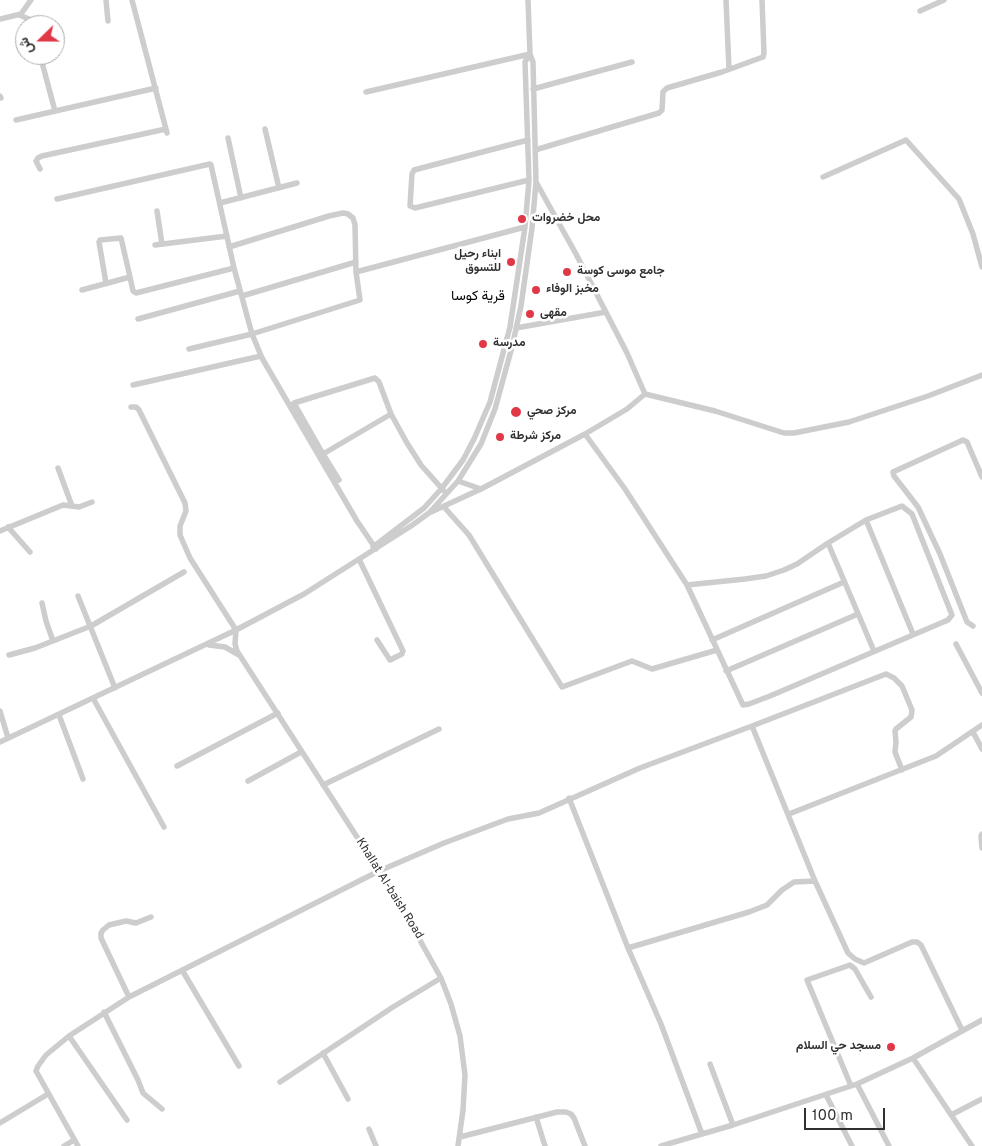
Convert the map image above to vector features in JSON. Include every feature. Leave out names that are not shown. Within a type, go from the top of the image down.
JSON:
[{"type":"street","points":[[19,15],[24,12],[31,0]]},
{"type":"street","points":[[106,0],[108,21]]},
{"type":"street","points":[[40,169],[36,161],[42,156],[167,131],[132,0]]},
{"type":"street","points":[[429,513],[458,480],[471,461],[487,430],[509,347],[516,328],[532,195],[535,150],[533,62],[530,54],[528,0]]},
{"type":"street","points":[[726,0],[729,70]]},
{"type":"street","points":[[535,150],[660,113],[664,92],[667,88],[729,70],[756,61],[764,56],[762,0]]},
{"type":"street","points":[[920,11],[944,0]]},
{"type":"street","points":[[0,19],[15,16]]},
{"type":"street","points":[[366,92],[530,54]]},
{"type":"street","points":[[530,54],[526,62],[528,140],[532,181],[576,254],[627,353],[645,394]]},
{"type":"street","points":[[533,89],[632,62]]},
{"type":"street","points":[[43,65],[55,111]]},
{"type":"street","points":[[16,120],[156,88]]},
{"type":"street","points":[[265,129],[279,188]]},
{"type":"street","points":[[228,138],[242,198]]},
{"type":"street","points":[[528,140],[414,170],[412,174],[410,206],[415,208],[532,181]]},
{"type":"street","points":[[823,177],[906,140],[959,199],[973,234],[982,267]]},
{"type":"street","points":[[57,199],[210,164],[212,166],[234,268],[252,334],[261,356],[337,487],[375,548]]},
{"type":"street","points":[[220,203],[297,183]]},
{"type":"street","points":[[509,347],[525,227],[532,195]]},
{"type":"street","points":[[157,211],[162,244]]},
{"type":"street","points":[[189,349],[252,334],[359,301],[355,226],[350,215],[343,213],[229,248]]},
{"type":"street","points":[[356,272],[525,227]]},
{"type":"street","points":[[155,245],[227,236]]},
{"type":"street","points":[[106,283],[98,242],[100,240],[121,238],[133,291],[136,293],[234,268]]},
{"type":"street","points":[[138,319],[356,262]]},
{"type":"street","points":[[82,290],[130,277]]},
{"type":"street","points":[[516,328],[606,312]]},
{"type":"street","points":[[133,385],[261,356]]},
{"type":"street","points":[[375,548],[424,508],[463,460],[480,427],[504,365]]},
{"type":"street","points":[[645,394],[715,411],[784,433],[794,433],[849,422],[928,396],[982,375]]},
{"type":"street","points":[[339,480],[294,404],[295,402],[375,378],[379,382],[391,414],[421,465],[447,494]]},
{"type":"street","points":[[0,742],[206,645],[304,594],[429,513],[481,489],[585,434],[627,409],[645,394]]},
{"type":"street","points":[[131,407],[136,407],[139,410],[185,502],[186,511],[180,530],[190,558],[236,630],[235,644],[241,656]]},
{"type":"street","points":[[323,454],[391,414]]},
{"type":"street","points":[[480,427],[487,430]]},
{"type":"street","points":[[585,434],[625,489],[687,585],[742,703],[747,705],[948,620],[952,615],[912,514],[906,508],[897,506],[866,520],[798,564],[766,576],[687,585]]},
{"type":"street","points":[[973,626],[967,622],[940,554],[918,507],[894,476],[893,472],[962,440],[967,442],[982,477]]},
{"type":"street","points":[[58,468],[72,506]]},
{"type":"street","points":[[458,480],[481,489]]},
{"type":"street","points":[[0,531],[63,505],[79,507],[92,502]]},
{"type":"street","points":[[444,507],[469,535],[562,687],[632,662],[652,668],[717,650]]},
{"type":"street","points":[[866,520],[913,634]]},
{"type":"street","points":[[8,527],[30,552]]},
{"type":"street","points":[[828,543],[874,651]]},
{"type":"street","points":[[359,559],[403,651],[402,654],[390,660],[377,640]]},
{"type":"street","points":[[9,656],[90,626],[184,572]]},
{"type":"street","points":[[712,640],[844,582]]},
{"type":"street","points":[[78,596],[115,688]]},
{"type":"street","points":[[42,603],[53,641]]},
{"type":"street","points":[[726,671],[858,614]]},
{"type":"street","points":[[956,644],[982,693]]},
{"type":"street","points":[[206,645],[225,647],[241,656]]},
{"type":"street","name":"Khallat Al-baish Road","points":[[241,656],[414,927],[441,978],[460,1036],[465,1075],[458,1146]]},
{"type":"street","points":[[78,1146],[37,1074],[38,1066],[46,1055],[68,1036],[129,997],[379,871],[444,843],[508,819],[538,813],[640,768],[886,674],[894,678],[902,686],[912,710],[911,717],[895,731],[896,742],[894,749],[902,770]]},
{"type":"street","points":[[93,698],[164,826]]},
{"type":"street","points":[[0,711],[8,738]]},
{"type":"street","points":[[177,766],[278,712]]},
{"type":"street","points":[[59,715],[83,779]]},
{"type":"street","points":[[789,814],[936,756],[982,725]]},
{"type":"street","points":[[752,726],[815,881],[848,952],[855,960],[864,963],[912,942],[917,942],[921,945],[962,1030]]},
{"type":"street","points":[[323,785],[439,729]]},
{"type":"street","points":[[973,732],[982,749]]},
{"type":"street","points":[[248,781],[302,752]]},
{"type":"street","points":[[569,798],[628,948],[661,1024],[702,1134]]},
{"type":"street","points":[[982,834],[980,836],[982,848]]},
{"type":"street","points":[[628,948],[749,912],[767,905],[782,890],[794,882],[815,881]]},
{"type":"street","points":[[129,997],[101,938],[101,933],[109,925],[126,921],[136,923],[151,917]]},
{"type":"street","points":[[870,997],[855,969],[850,965],[810,977],[807,980],[854,1085],[889,1146]]},
{"type":"street","points":[[182,970],[239,1066]]},
{"type":"street","points":[[280,1082],[441,978]]},
{"type":"street","points":[[104,1012],[143,1093],[162,1109]]},
{"type":"street","points":[[660,1146],[733,1125],[854,1085],[913,1058],[982,1020]]},
{"type":"street","points":[[68,1036],[127,1120]]},
{"type":"street","points":[[323,1053],[348,1099]]},
{"type":"street","points":[[913,1058],[972,1146]]},
{"type":"street","points":[[710,1064],[733,1125]]},
{"type":"street","points":[[0,1123],[48,1094]]},
{"type":"street","points":[[826,1095],[852,1146]]},
{"type":"street","points":[[951,1116],[982,1099]]},
{"type":"street","points":[[460,1137],[557,1112],[566,1112],[571,1114],[584,1146]]},
{"type":"street","points":[[536,1117],[545,1146]]},
{"type":"street","points":[[368,1129],[376,1146]]},
{"type":"street","points":[[64,1146],[74,1140]]},
{"type":"street","points":[[680,1140],[685,1146]]},
{"type":"place","name":"محل خضروات","points":[[522,219]]},
{"type":"place","name":"ابناء رحيل للتسوق","points":[[511,262]]},
{"type":"place","name":"جامع موسى كوسة","points":[[567,272]]},
{"type":"place","name":"مخبز الوفاء","points":[[536,290]]},
{"type":"place","name":"مقهى","points":[[530,314]]},
{"type":"place","name":"مدرسة","points":[[483,344]]},
{"type":"place","name":"مركز صحي","points":[[516,412]]},
{"type":"place","name":"مركز شرطة","points":[[500,437]]},
{"type":"place","name":"مسجد حي السلام","points":[[891,1047]]},
{"type":"district","name":"قرية كوسا","points":[[478,297]]}]
